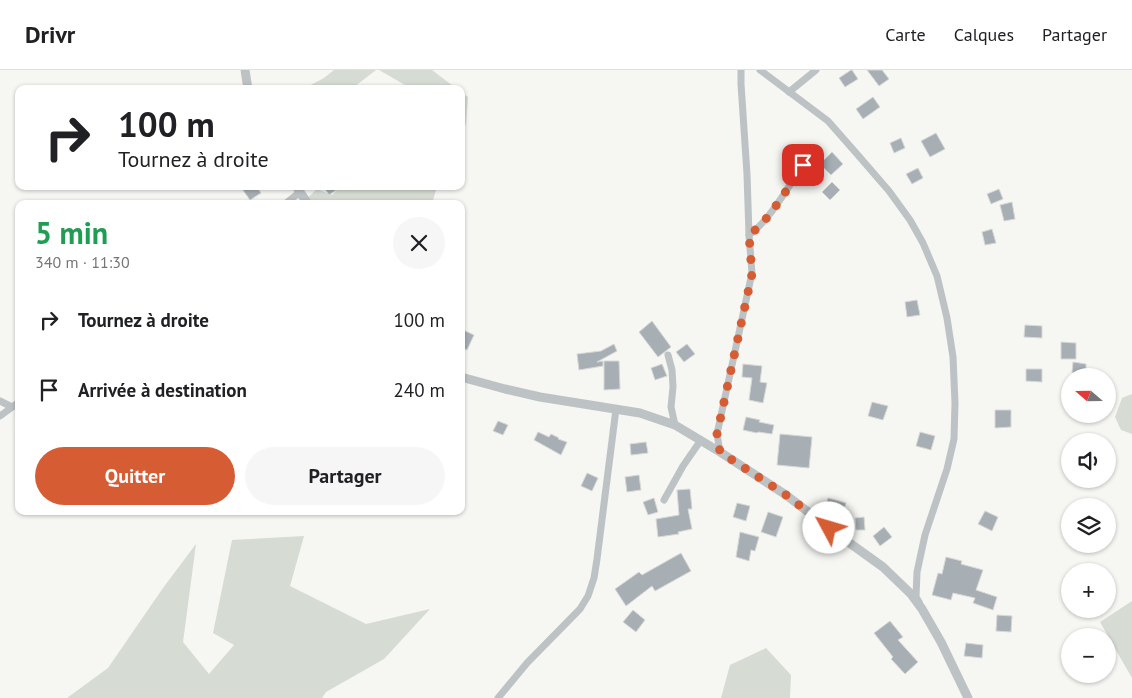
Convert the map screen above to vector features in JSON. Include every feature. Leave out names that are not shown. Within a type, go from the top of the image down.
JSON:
[{"type":"street","points":[[245,70],[247,85]]},
{"type":"street","points":[[720,452],[717,434],[752,274],[741,70]]},
{"type":"street","points":[[760,70],[828,121],[889,191],[910,220],[923,243],[937,276],[947,318],[953,358],[956,403],[954,439],[947,469],[925,534],[917,572],[916,597],[941,642],[968,698]]},
{"type":"street","points":[[789,92],[816,70]]},
{"type":"street","points":[[749,235],[757,229],[803,165]]},
{"type":"street","points":[[288,200],[297,190]]},
{"type":"street","points":[[668,355],[672,370],[672,407],[675,425]]},
{"type":"street","points":[[465,378],[540,397],[645,414],[675,425],[786,495],[883,567],[911,594],[922,609]]},
{"type":"street","points":[[0,401],[12,407]]},
{"type":"street","points":[[0,416],[15,405]]},
{"type":"street","points":[[498,698],[527,663],[580,609],[588,596],[594,578],[597,559],[616,409]]},
{"type":"street","points":[[664,500],[700,440]]},
{"type":"shaded area","points":[[334,70],[376,70],[357,85],[311,85]]},
{"type":"shaded area","points":[[379,70],[432,70],[452,85],[405,85]]},
{"type":"shaded area","points":[[465,95],[468,97],[465,126]]},
{"type":"shaded area","points":[[316,190],[332,195],[337,190],[436,190],[433,200],[305,200]]},
{"type":"shaded area","points":[[1132,394],[1132,434],[1121,430],[1116,419],[1122,398]]},
{"type":"shaded area","points":[[304,536],[290,586],[366,624],[430,609],[384,659],[326,692],[322,698],[67,698],[108,668],[196,544],[183,642],[209,674],[234,645],[213,633],[232,540]]},
{"type":"shaded area","points":[[1132,601],[1132,678],[1116,650],[1116,628],[1103,628],[1100,622],[1106,618],[1116,618],[1116,612]]},
{"type":"shaded area","points":[[766,648],[791,675],[790,698],[721,698],[730,665]]},
{"type":"building","points":[[851,70],[858,79],[845,87],[839,78]]},
{"type":"building","points":[[867,70],[882,70],[889,79],[879,86]]},
{"type":"building","points":[[873,97],[880,107],[863,119],[856,109]]},
{"type":"building","points":[[936,133],[945,149],[930,157],[921,141]]},
{"type":"building","points":[[901,138],[905,148],[894,153],[890,143]]},
{"type":"building","points":[[832,152],[843,164],[831,175],[820,164]]},
{"type":"building","points":[[918,168],[923,178],[912,184],[906,174]]},
{"type":"building","points":[[832,182],[840,190],[830,200],[822,192]]},
{"type":"building","points":[[999,189],[1003,199],[991,204],[987,194]]},
{"type":"building","points":[[243,190],[259,190],[261,193],[250,200]]},
{"type":"building","points":[[326,190],[336,190],[329,195]]},
{"type":"building","points":[[1012,202],[1015,219],[1004,221],[1000,205]]},
{"type":"building","points":[[992,229],[996,243],[985,245],[982,232]]},
{"type":"building","points":[[917,300],[920,315],[907,317],[905,302]]},
{"type":"building","points":[[652,321],[671,347],[658,357],[639,332]]},
{"type":"building","points":[[1025,325],[1042,326],[1042,338],[1024,337]]},
{"type":"building","points":[[465,331],[474,335],[467,350],[465,349]]},
{"type":"building","points":[[1061,342],[1076,343],[1076,359],[1061,359]]},
{"type":"building","points":[[614,344],[617,351],[597,362],[603,361],[603,366],[579,370],[577,354],[601,351]]},
{"type":"building","points":[[687,344],[695,354],[684,362],[676,352]]},
{"type":"building","points":[[604,361],[619,361],[620,389],[604,390]]},
{"type":"building","points":[[1073,362],[1086,364],[1086,368],[1072,368]]},
{"type":"building","points":[[662,364],[667,376],[655,380],[651,368]]},
{"type":"building","points":[[743,364],[762,366],[760,382],[767,383],[763,403],[749,400],[752,378],[742,377]]},
{"type":"building","points":[[1026,369],[1042,369],[1042,382],[1026,381]]},
{"type":"building","points":[[872,402],[888,406],[883,420],[868,416]]},
{"type":"building","points":[[995,410],[1011,410],[1011,427],[995,428]]},
{"type":"building","points":[[746,417],[774,425],[772,434],[743,430]]},
{"type":"building","points":[[498,421],[508,425],[503,435],[493,431]]},
{"type":"building","points":[[538,432],[549,437],[551,434],[567,442],[561,455],[534,440]]},
{"type":"building","points":[[920,432],[935,436],[931,450],[916,446]]},
{"type":"building","points":[[780,434],[812,437],[809,468],[777,465]]},
{"type":"building","points":[[646,442],[648,453],[631,455],[630,444]]},
{"type":"building","points":[[587,473],[598,478],[592,491],[581,486]]},
{"type":"building","points":[[639,475],[641,490],[627,492],[625,477]]},
{"type":"building","points":[[690,489],[692,509],[688,509],[692,529],[678,532],[679,534],[658,537],[656,519],[679,515],[677,490]]},
{"type":"building","points":[[654,498],[658,512],[648,515],[643,502]]},
{"type":"building","points":[[828,498],[846,503],[841,520],[823,515]]},
{"type":"building","points":[[737,503],[750,506],[746,521],[733,517]]},
{"type":"building","points":[[985,511],[998,517],[992,531],[978,524]]},
{"type":"building","points":[[768,512],[783,517],[776,537],[761,532]]},
{"type":"building","points":[[864,517],[865,530],[856,530],[855,518]]},
{"type":"building","points":[[884,527],[892,537],[880,546],[873,536]]},
{"type":"building","points":[[740,532],[759,537],[755,551],[751,550],[749,561],[736,557]]},
{"type":"building","points":[[681,553],[691,571],[655,591],[652,586],[626,606],[615,589],[639,572],[642,575]]},
{"type":"building","points":[[946,557],[962,561],[961,564],[983,570],[976,590],[997,597],[993,610],[973,603],[975,598],[953,593],[951,600],[932,595],[938,573],[942,574]]},
{"type":"building","points":[[633,610],[645,620],[636,632],[623,622]]},
{"type":"building","points":[[997,615],[1012,616],[1011,632],[996,631]]},
{"type":"building","points":[[890,621],[903,637],[898,640],[918,662],[905,674],[891,659],[893,657],[874,633]]},
{"type":"building","points":[[966,643],[983,645],[982,658],[964,656]]},
{"type":"route","points":[[803,165],[757,229],[749,235],[752,274],[717,434],[720,452],[802,506],[829,528]]}]
